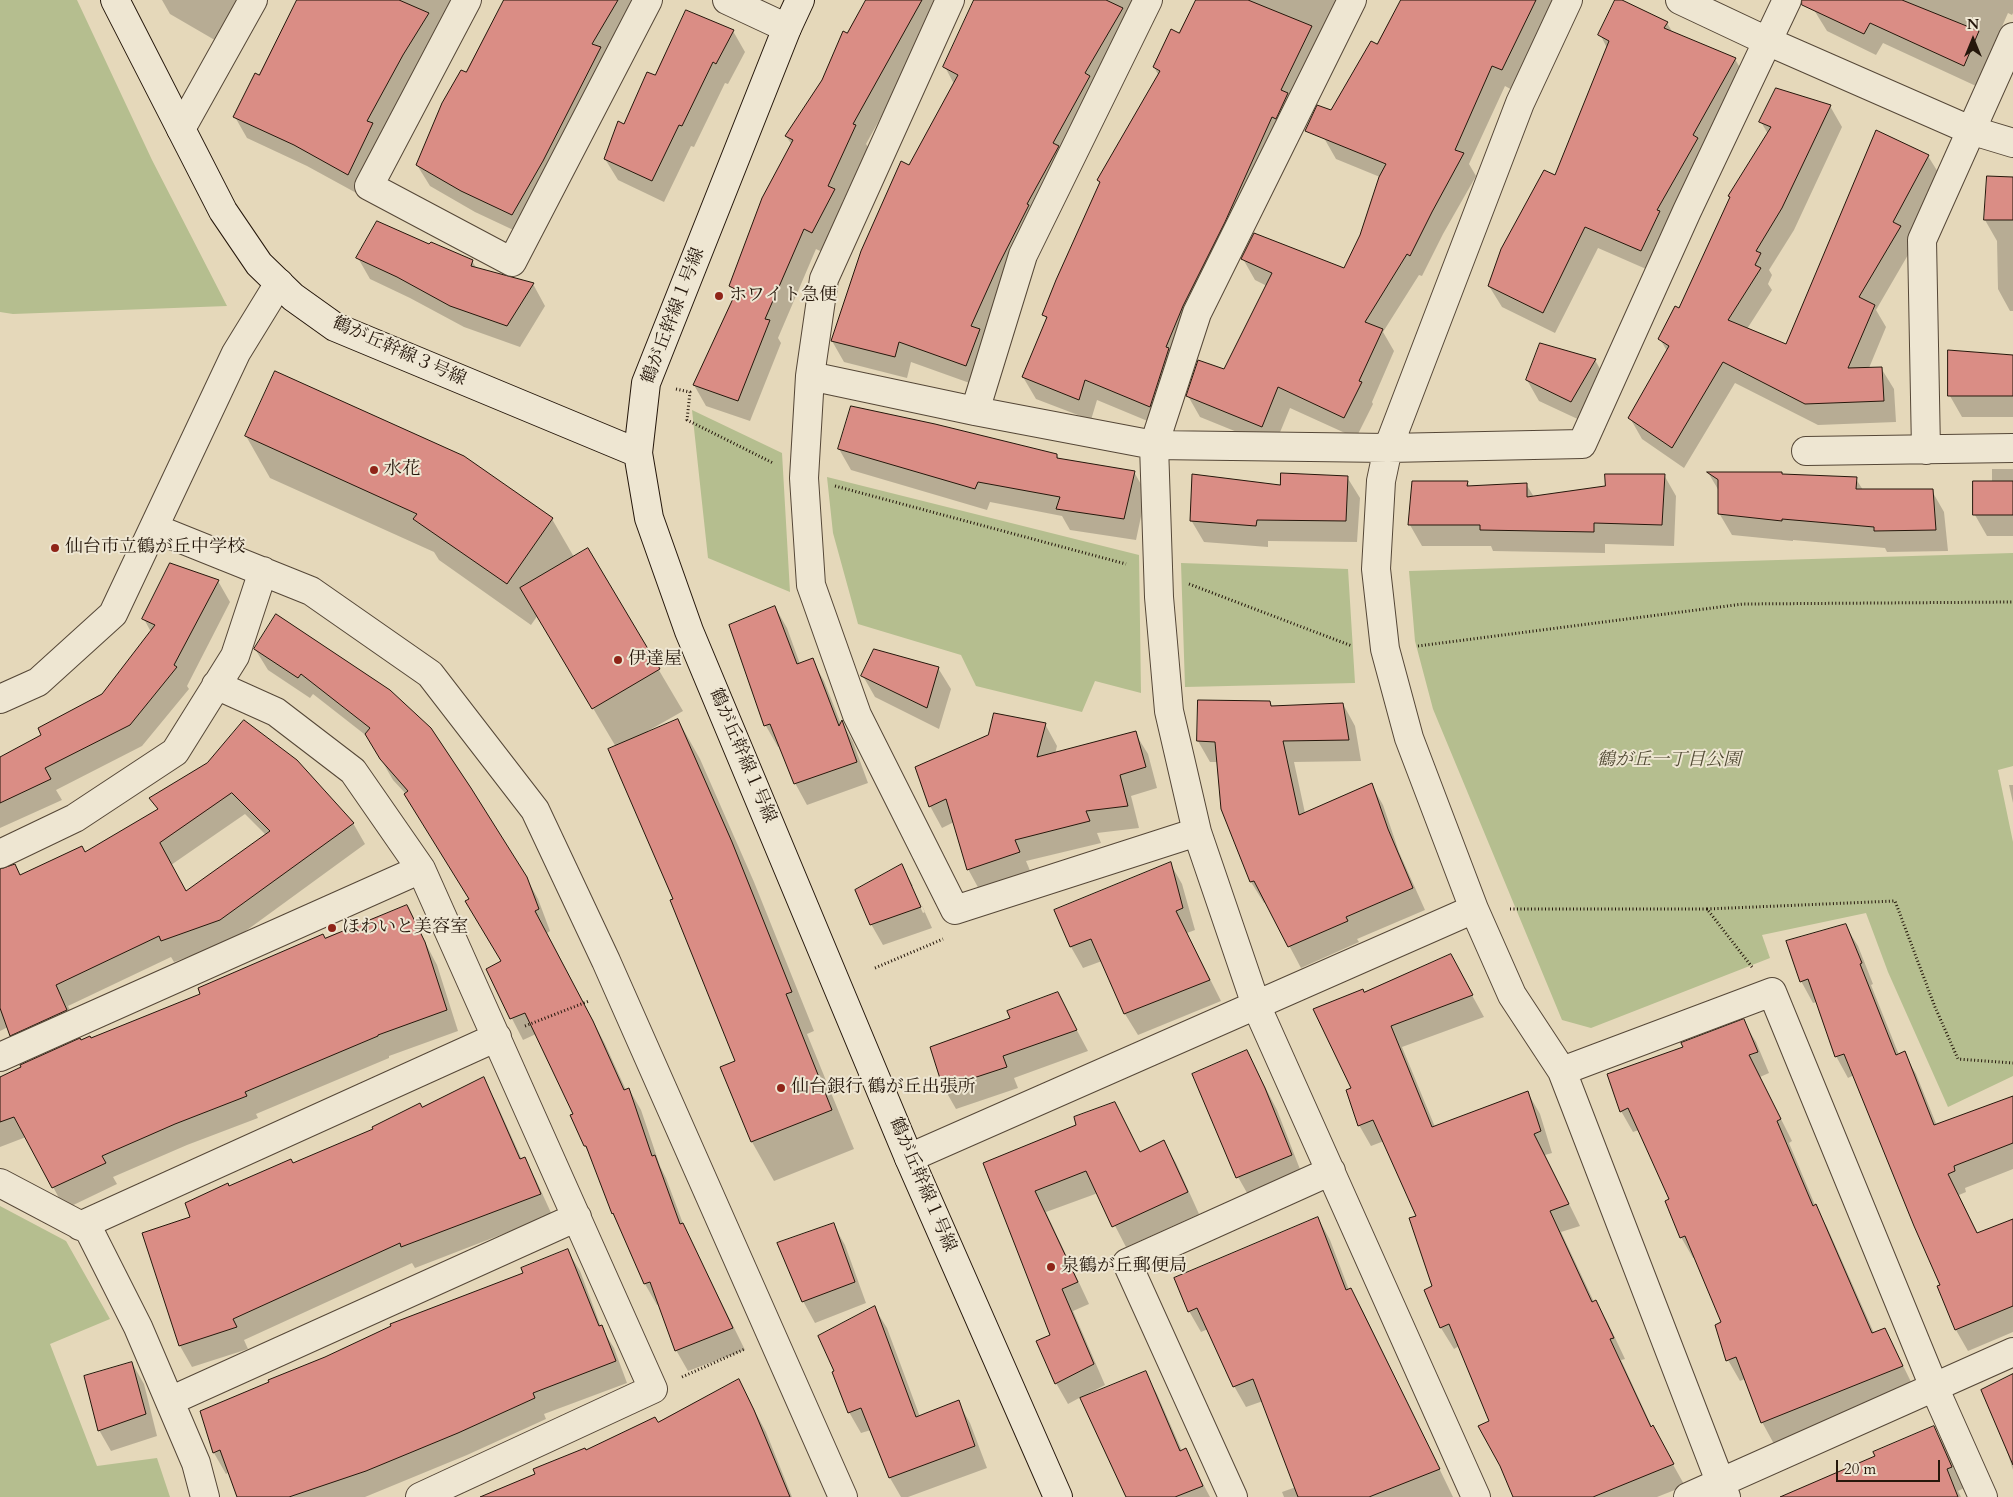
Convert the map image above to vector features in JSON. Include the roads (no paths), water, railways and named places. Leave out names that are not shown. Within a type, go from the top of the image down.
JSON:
[{"type":"street","name":"鶴が丘幹線３号線","points":[[115,0],[223,211],[259,264],[293,297],[335,327],[638,453]]},
{"type":"street","points":[[181,129],[253,0]]},
{"type":"street","points":[[467,0],[369,186],[512,262],[648,0]]},
{"type":"street","points":[[727,0],[787,28]]},
{"type":"street","name":"鶴が丘幹線１号線","points":[[800,0],[787,28],[646,383],[638,453],[649,518],[689,631],[909,1158],[1058,1497]]},
{"type":"street","points":[[950,0],[824,279],[810,376],[804,478],[811,585],[857,715],[955,910],[1196,832]]},
{"type":"street","points":[[976,411],[1023,255],[1148,0]]},
{"type":"street","points":[[1352,0],[1197,313],[1154,445],[1159,597],[1169,711],[1196,832],[1256,1005],[1476,1497]]},
{"type":"street","points":[[1568,0],[1520,103],[1388,448],[1381,481],[1376,569],[1385,649],[1409,738],[1474,909],[1512,995],[1562,1071],[1723,1490]]},
{"type":"street","points":[[1680,0],[1767,42],[1970,130],[2013,143]]},
{"type":"street","points":[[810,376],[976,411],[1154,445],[1388,448],[1582,444],[1687,211],[1787,0]]},
{"type":"street","points":[[1926,450],[1922,240],[2013,37]]},
{"type":"street","points":[[0,700],[38,682],[113,614],[236,353],[279,283]]},
{"type":"street","points":[[1806,451],[2013,448]]},
{"type":"street","points":[[154,528],[311,591],[430,674],[535,810],[618,990],[843,1497]]},
{"type":"street","points":[[0,854],[75,818],[175,752],[234,656],[263,572]]},
{"type":"street","points":[[216,685],[276,712],[353,771],[421,869],[654,1389],[420,1497]]},
{"type":"street","points":[[0,1057],[421,869]]},
{"type":"street","points":[[909,1158],[1474,909]]},
{"type":"street","points":[[1562,1071],[1772,992],[1934,1387],[1983,1497]]},
{"type":"street","points":[[80,1226],[496,1037]]},
{"type":"street","points":[[1233,1497],[1127,1262],[1331,1171]]},
{"type":"street","points":[[0,1183],[90,1230],[138,1327],[170,1400],[196,1463],[205,1497]]},
{"type":"street","points":[[170,1400],[577,1218]]},
{"type":"street","points":[[1688,1497],[1723,1490],[1934,1387],[2013,1352]]},
{"type":"place","name":"ホワイト急便","points":[[719,296]]},
{"type":"place","name":"水花","points":[[374,470]]},
{"type":"place","name":"仙台市立鶴が丘中学校","points":[[55,548]]},
{"type":"place","name":"伊達屋","points":[[618,660]]},
{"type":"place","name":"ほわいと美容室","points":[[332,928]]},
{"type":"place","name":"仙台銀行 鶴が丘出張所","points":[[781,1088]]},
{"type":"place","name":"泉鶴が丘郵便局","points":[[1051,1267]]},
{"type":"park label","name":"鶴が丘一丁目公園","points":[[1669,761]]}]
